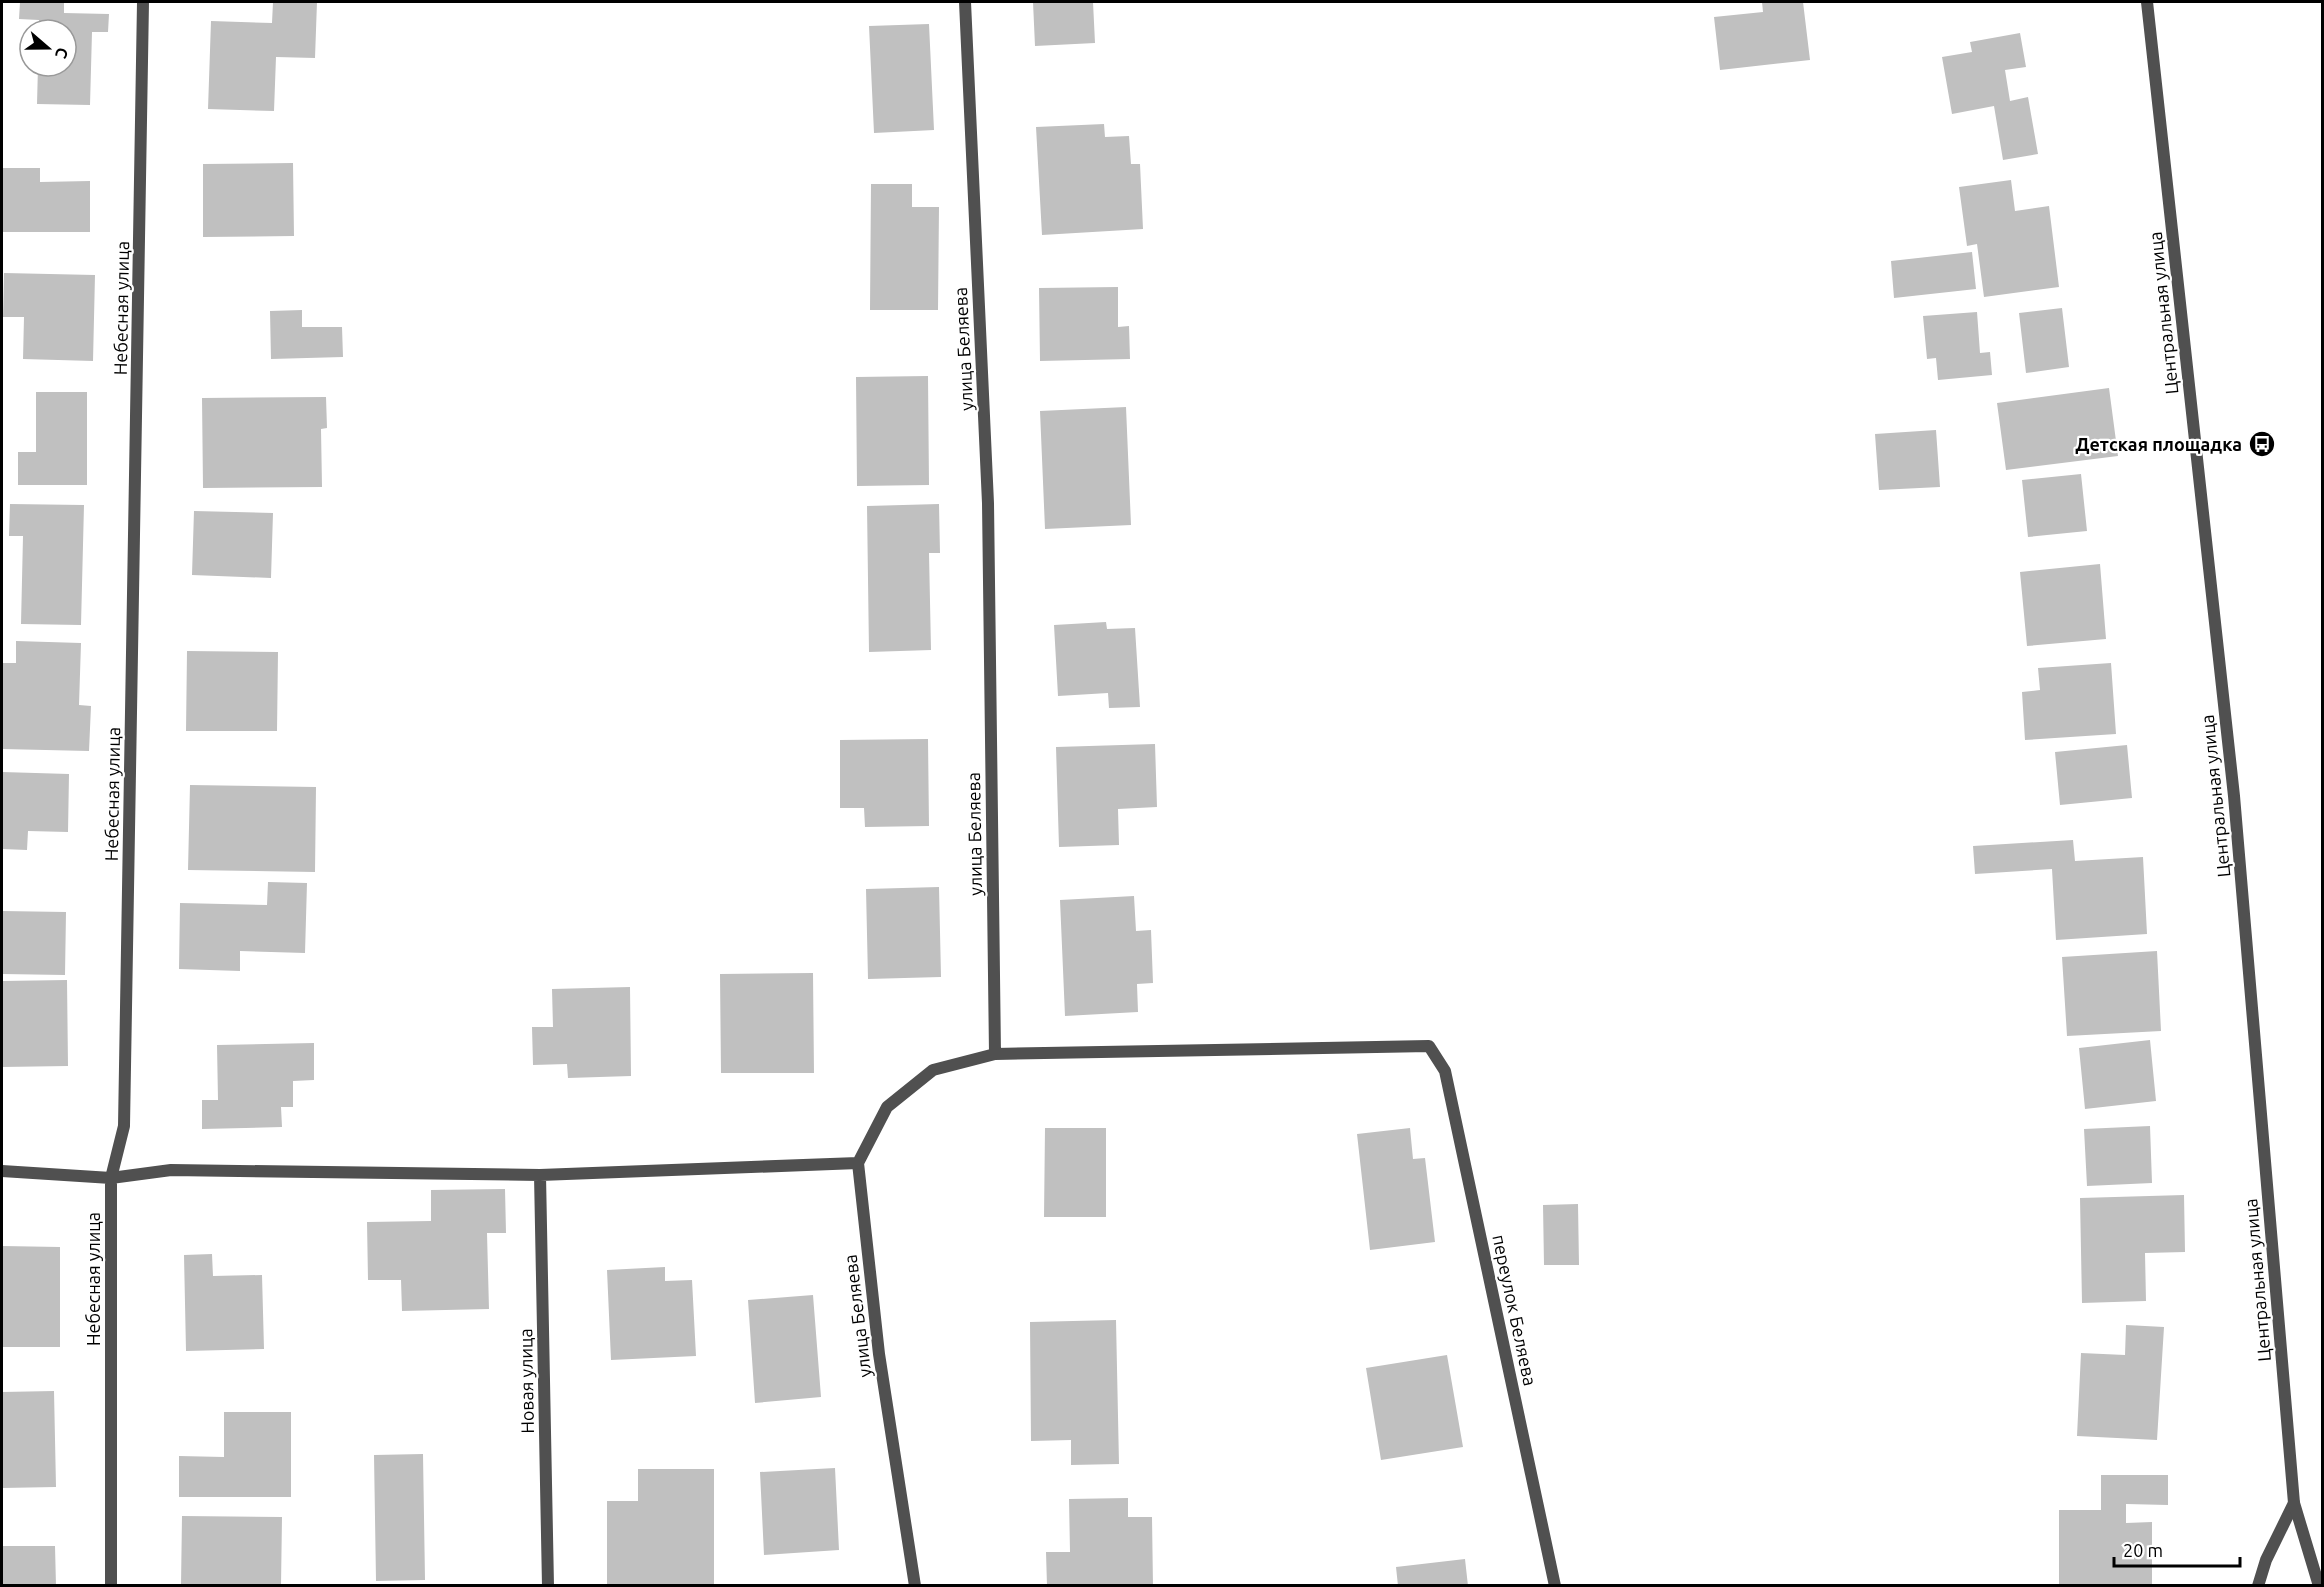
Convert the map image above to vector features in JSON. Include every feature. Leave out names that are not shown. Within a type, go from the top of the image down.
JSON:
[{"type":"street","name":"Небесная улица","points":[[111,1586],[111,1178],[124,1126],[143,2]]},
{"type":"street","name":"улица Беляева","points":[[964,2],[988,502],[994,1054]]},
{"type":"street","name":"Центральная улица","points":[[2147,2],[2234,796],[2294,1503],[2319,1586]]},
{"type":"street","name":"переулок Беляева","points":[[994,1054],[1429,1046],[1445,1071],[1555,1586]]},
{"type":"street","points":[[2,1171],[111,1178],[171,1170],[540,1175],[858,1163],[887,1107],[933,1070],[994,1054]]},
{"type":"street","name":"улица Беляева","points":[[858,1163],[879,1354],[915,1586]]},
{"type":"street","name":"Новая улица","points":[[540,1175],[548,1586]]},
{"type":"street","points":[[2258,1586],[2266,1560],[2294,1503]]},
{"type":"building","points":[[20,2],[64,2],[64,13],[109,14],[108,32],[92,32],[90,105],[37,104],[38,78],[78,78],[78,18],[19,18]]},
{"type":"building","points":[[273,2],[317,2],[315,58],[276,57],[274,111],[208,109],[211,21],[272,23]]},
{"type":"building","points":[[1033,2],[1093,2],[1095,43],[1035,46]]},
{"type":"building","points":[[1762,2],[1803,2],[1810,60],[1720,70],[1714,17],[1763,12]]},
{"type":"building","points":[[929,24],[934,130],[874,133],[869,26]]},
{"type":"building","points":[[2020,33],[2026,67],[2005,70],[2010,101],[2028,97],[2038,154],[2003,160],[1994,106],[1952,114],[1942,57],[1972,52],[1970,42]]},
{"type":"building","points":[[1104,124],[1105,137],[1129,136],[1131,164],[1140,164],[1143,229],[1042,235],[1036,127]]},
{"type":"building","points":[[293,163],[294,236],[203,237],[203,164]]},
{"type":"building","points":[[2,168],[40,168],[40,182],[90,181],[90,232],[3,232]]},
{"type":"building","points":[[2011,180],[2015,211],[2049,206],[2059,287],[1984,297],[1977,244],[1967,246],[1959,187]]},
{"type":"building","points":[[871,184],[912,184],[912,207],[939,207],[938,310],[870,310]]},
{"type":"building","points":[[1972,252],[1976,289],[1894,298],[1891,261]]},
{"type":"building","points":[[4,273],[95,275],[93,361],[23,359],[24,317],[3,317]]},
{"type":"building","points":[[1118,287],[1118,327],[1129,326],[1130,359],[1040,361],[1039,288]]},
{"type":"building","points":[[2062,308],[2069,367],[2026,373],[2019,313]]},
{"type":"building","points":[[302,310],[302,327],[342,327],[343,357],[271,359],[270,311]]},
{"type":"building","points":[[1977,312],[1980,353],[1990,352],[1992,375],[1938,380],[1936,358],[1927,359],[1923,316]]},
{"type":"building","points":[[928,376],[929,485],[857,486],[856,377]]},
{"type":"building","points":[[2109,388],[2118,456],[2006,470],[1997,403]]},
{"type":"building","points":[[36,392],[87,392],[87,485],[18,485],[18,452],[36,452]]},
{"type":"building","points":[[326,397],[327,428],[321,429],[322,487],[203,488],[202,398]]},
{"type":"building","points":[[1126,407],[1131,525],[1045,529],[1040,411]]},
{"type":"building","points":[[1936,430],[1940,487],[1879,490],[1875,434]]},
{"type":"building","points":[[2081,474],[2087,531],[2028,537],[2022,480]]},
{"type":"building","points":[[10,504],[84,505],[81,625],[21,624],[23,536],[9,536]]},
{"type":"building","points":[[939,504],[940,553],[929,553],[931,650],[869,652],[867,506]]},
{"type":"building","points":[[194,511],[273,513],[271,578],[192,575]]},
{"type":"building","points":[[2100,564],[2106,639],[2027,646],[2020,572]]},
{"type":"building","points":[[1106,622],[1107,629],[1135,628],[1140,707],[1109,708],[1108,693],[1058,696],[1054,625]]},
{"type":"building","points":[[16,641],[81,643],[79,705],[91,706],[89,751],[2,749],[2,663],[16,663]]},
{"type":"building","points":[[187,651],[278,652],[277,731],[186,731]]},
{"type":"building","points":[[2111,663],[2116,734],[2025,740],[2022,692],[2040,690],[2038,668]]},
{"type":"building","points":[[928,739],[929,826],[865,827],[864,808],[840,808],[840,740]]},
{"type":"building","points":[[1155,744],[1157,807],[1118,809],[1119,845],[1059,847],[1056,747]]},
{"type":"building","points":[[2127,745],[2132,798],[2060,805],[2055,752]]},
{"type":"building","points":[[2,772],[69,774],[68,832],[28,831],[27,850],[2,849]]},
{"type":"building","points":[[190,785],[316,787],[315,872],[188,870]]},
{"type":"building","points":[[2073,840],[2075,861],[2143,857],[2147,934],[2056,940],[2052,869],[1975,874],[1973,846]]},
{"type":"building","points":[[268,882],[307,883],[305,953],[240,951],[240,971],[179,969],[180,903],[267,905]]},
{"type":"building","points":[[939,887],[941,977],[868,979],[866,889]]},
{"type":"building","points":[[1134,896],[1136,931],[1151,930],[1153,983],[1137,984],[1138,1012],[1065,1016],[1060,900]]},
{"type":"building","points":[[2,911],[66,912],[65,975],[2,974]]},
{"type":"building","points":[[2157,951],[2161,1031],[2067,1036],[2062,957]]},
{"type":"building","points":[[813,973],[814,1073],[721,1073],[720,974]]},
{"type":"building","points":[[67,980],[68,1066],[2,1067],[2,981]]},
{"type":"building","points":[[630,987],[631,1076],[568,1078],[567,1064],[533,1065],[532,1027],[553,1027],[552,989]]},
{"type":"building","points":[[2150,1040],[2156,1101],[2085,1109],[2079,1048]]},
{"type":"building","points":[[314,1043],[314,1080],[293,1081],[293,1107],[281,1107],[282,1127],[202,1129],[202,1100],[218,1100],[217,1045]]},
{"type":"building","points":[[2150,1126],[2152,1183],[2087,1186],[2084,1129]]},
{"type":"building","points":[[1045,1128],[1106,1128],[1106,1217],[1044,1217]]},
{"type":"building","points":[[1410,1128],[1413,1159],[1425,1158],[1435,1242],[1370,1250],[1357,1134]]},
{"type":"building","points":[[505,1189],[506,1233],[487,1233],[489,1309],[402,1311],[401,1280],[368,1280],[367,1222],[431,1221],[431,1190]]},
{"type":"building","points":[[2184,1195],[2185,1252],[2145,1253],[2146,1301],[2082,1303],[2080,1198]]},
{"type":"building","points":[[1578,1204],[1579,1265],[1544,1265],[1543,1205]]},
{"type":"building","points":[[2,1246],[60,1247],[60,1347],[2,1347]]},
{"type":"building","points":[[212,1254],[213,1276],[262,1275],[264,1349],[186,1351],[184,1255]]},
{"type":"building","points":[[665,1267],[665,1281],[692,1280],[696,1356],[611,1360],[607,1270]]},
{"type":"building","points":[[813,1295],[821,1397],[755,1403],[748,1300]]},
{"type":"building","points":[[1116,1320],[1119,1464],[1071,1465],[1071,1440],[1031,1441],[1030,1322]]},
{"type":"building","points":[[2126,1325],[2164,1327],[2157,1440],[2077,1436],[2081,1353],[2125,1355]]},
{"type":"building","points":[[1447,1355],[1463,1447],[1381,1460],[1366,1368]]},
{"type":"building","points":[[54,1391],[56,1487],[2,1488],[2,1392]]},
{"type":"building","points":[[224,1412],[291,1412],[291,1497],[179,1497],[179,1456],[224,1457]]},
{"type":"building","points":[[423,1454],[425,1580],[376,1581],[374,1455]]},
{"type":"building","points":[[835,1468],[839,1550],[764,1555],[760,1472]]},
{"type":"building","points":[[638,1469],[714,1469],[714,1586],[607,1586],[607,1501],[638,1501]]},
{"type":"building","points":[[2101,1475],[2168,1475],[2168,1505],[2126,1504],[2126,1523],[2152,1522],[2152,1586],[2059,1586],[2059,1510],[2101,1510]]},
{"type":"building","points":[[1128,1498],[1128,1517],[1152,1517],[1153,1586],[1047,1586],[1046,1552],[1070,1552],[1069,1499]]},
{"type":"building","points":[[182,1516],[282,1517],[281,1586],[181,1586]]},
{"type":"building","points":[[2,1546],[55,1546],[56,1586],[2,1586]]},
{"type":"building","points":[[1465,1559],[1468,1586],[1398,1586],[1396,1567]]},
{"type":"place","name":"Детская площадка","points":[[2262,444]]}]
